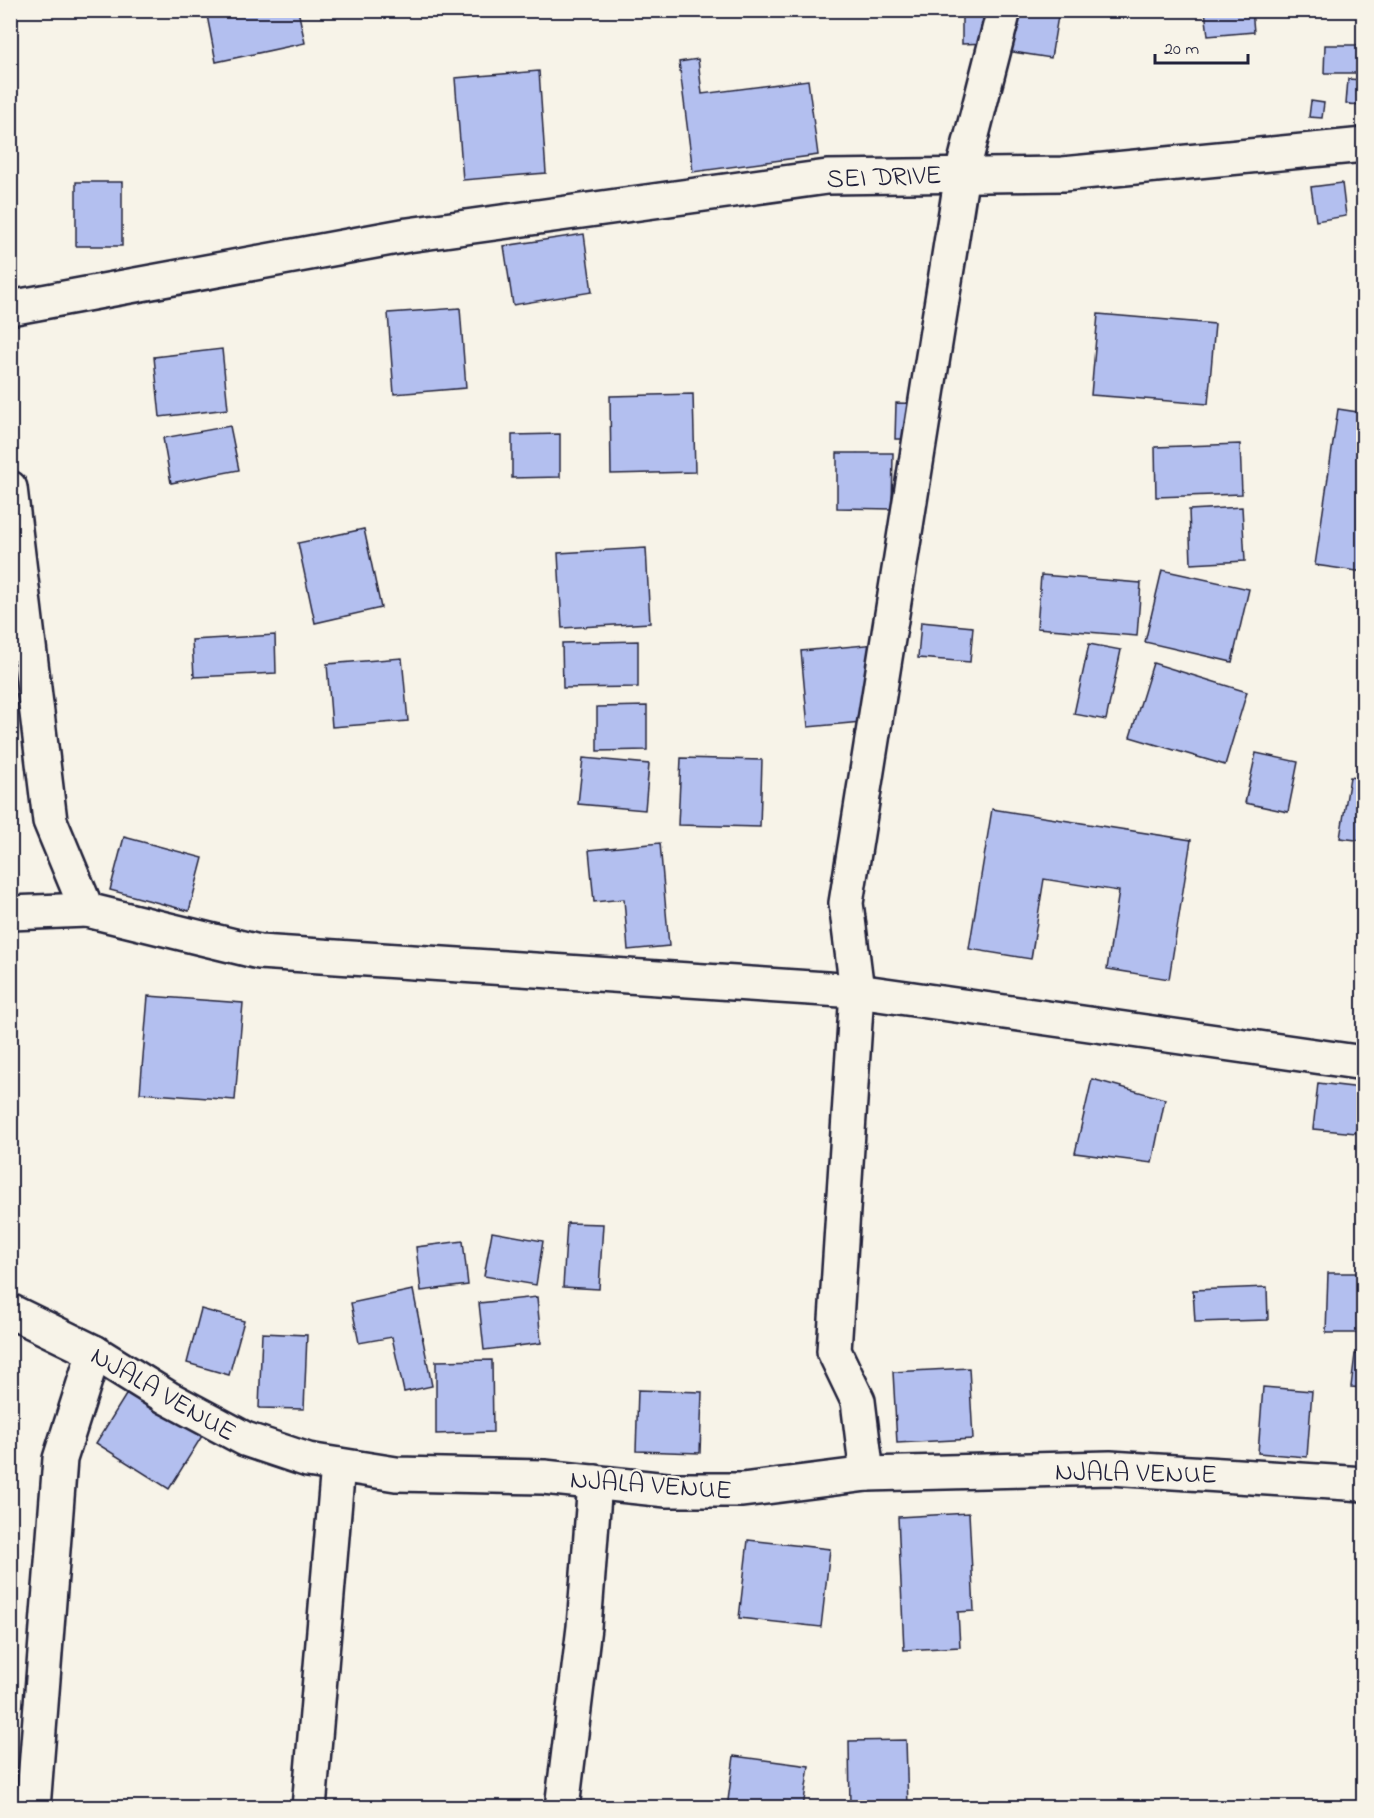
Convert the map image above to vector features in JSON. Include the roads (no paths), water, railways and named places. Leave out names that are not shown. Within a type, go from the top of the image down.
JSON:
[{"type":"street","points":[[867,1474],[858,1401],[834,1351],[857,991],[846,903],[962,174],[1004,10]]},
{"type":"street","name":"SEI DRIVE","points":[[10,308],[408,235],[827,177],[1063,174],[1364,144]]},
{"type":"street","points":[[10,488],[50,821],[87,910]]},
{"type":"street","points":[[10,913],[87,910],[259,952],[857,991],[1364,1063]]},
{"type":"street","name":"NJALA VENUE","points":[[10,1311],[94,1352],[168,1398],[245,1439],[308,1460],[396,1474],[544,1477],[667,1490],[742,1490],[867,1474],[1110,1468],[1364,1484]]},
{"type":"street","points":[[33,1808],[60,1459],[94,1352]]},
{"type":"street","points":[[309,1808],[338,1465]]},
{"type":"street","points":[[562,1808],[584,1627],[594,1482]]}]
